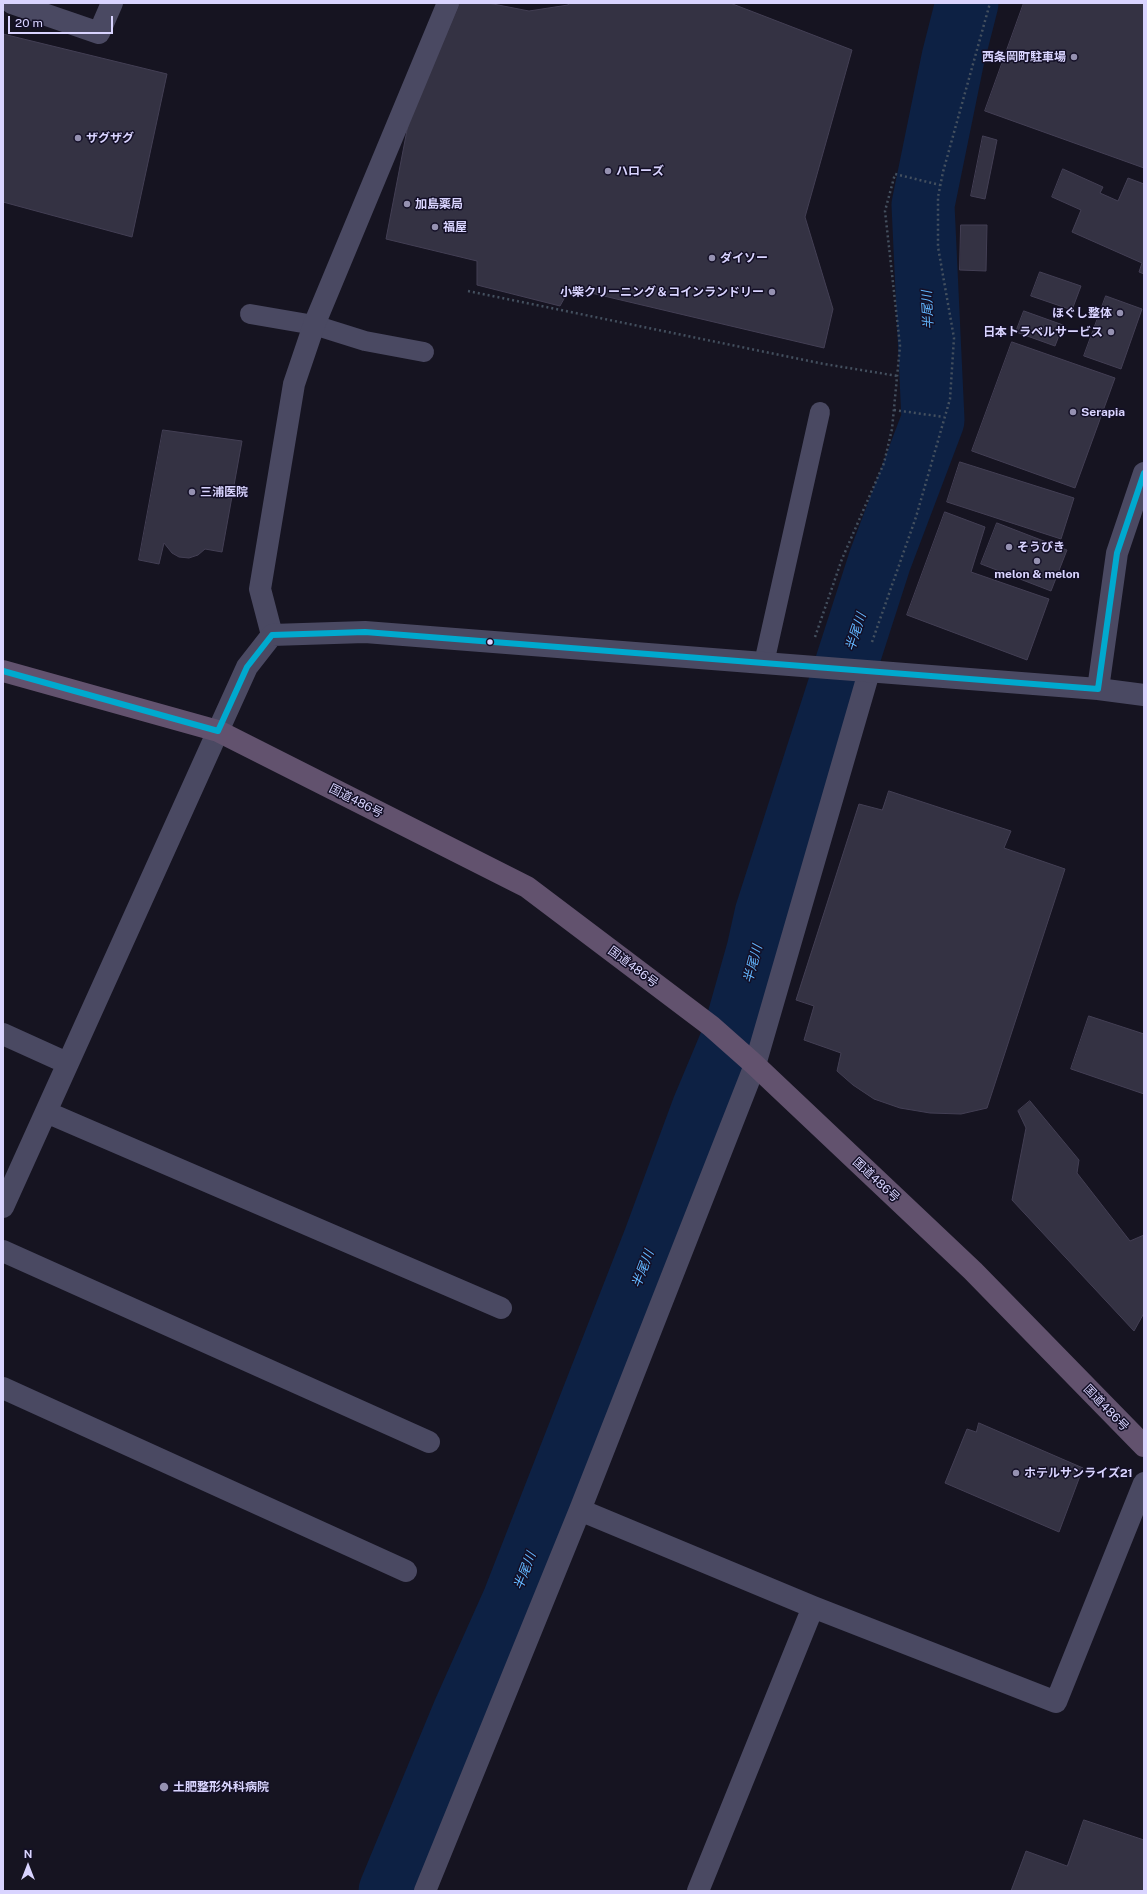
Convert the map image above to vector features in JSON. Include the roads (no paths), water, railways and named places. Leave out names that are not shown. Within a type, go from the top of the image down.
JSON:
[{"type":"highway","name":"国道486号","points":[[3,671],[218,731],[527,887],[710,1026],[755,1065],[973,1272],[1144,1446]]},
{"type":"street","points":[[12,3],[99,33],[112,3]]},
{"type":"street","points":[[272,635],[260,589],[294,384],[314,326],[448,3]]},
{"type":"street","points":[[1098,689],[1117,553],[1144,473]]},
{"type":"street","points":[[272,635],[365,632],[1098,689],[1144,695]]},
{"type":"street","points":[[3,1207],[247,667],[272,635]]},
{"type":"street","points":[[425,1891],[580,1510],[755,1065],[869,672]]},
{"type":"street","points":[[3,1034],[68,1063]]},
{"type":"street","points":[[46,1112],[501,1308]]},
{"type":"street","points":[[3,1251],[429,1442]]},
{"type":"street","points":[[3,1388],[406,1571]]},
{"type":"street","points":[[580,1510],[813,1607],[1056,1702],[1144,1483]]},
{"type":"street","points":[[698,1891],[813,1607]]},
{"type":"lane","points":[[250,314],[314,326],[365,341],[424,352]]},
{"type":"lane","points":[[764,663],[820,412]]},
{"type":"waterway","name":"半尾川","points":[[390,1891],[464,1712],[514,1600],[655,1239],[703,1109],[734,1035],[758,950],[766,914],[880,560],[933,420],[923,205],[953,58],[967,3]]},
{"type":"place","name":"西条岡町駐車場","points":[[1074,57]]},
{"type":"place","name":"ザグザグ","points":[[78,138]]},
{"type":"place","name":"ハローズ","points":[[608,171]]},
{"type":"place","name":"加島薬局","points":[[407,204]]},
{"type":"place","name":"福屋","points":[[435,227]]},
{"type":"place","name":"ダイソー","points":[[712,258]]},
{"type":"place","name":"小柴クリーニング＆コインランドリー","points":[[772,292]]},
{"type":"place","name":"ほぐし整体","points":[[1120,313]]},
{"type":"place","name":"日本トラベルサービス","points":[[1111,332]]},
{"type":"place","name":"Serapia","points":[[1073,412]]},
{"type":"place","name":"三浦医院","points":[[192,492]]},
{"type":"place","name":"そうびき","points":[[1009,547]]},
{"type":"place","name":"melon & melon","points":[[1037,561]]},
{"type":"place","name":"ホテルサンライズ21","points":[[1016,1473]]},
{"type":"place","name":"土肥整形外科病院","points":[[164,1787]]}]
